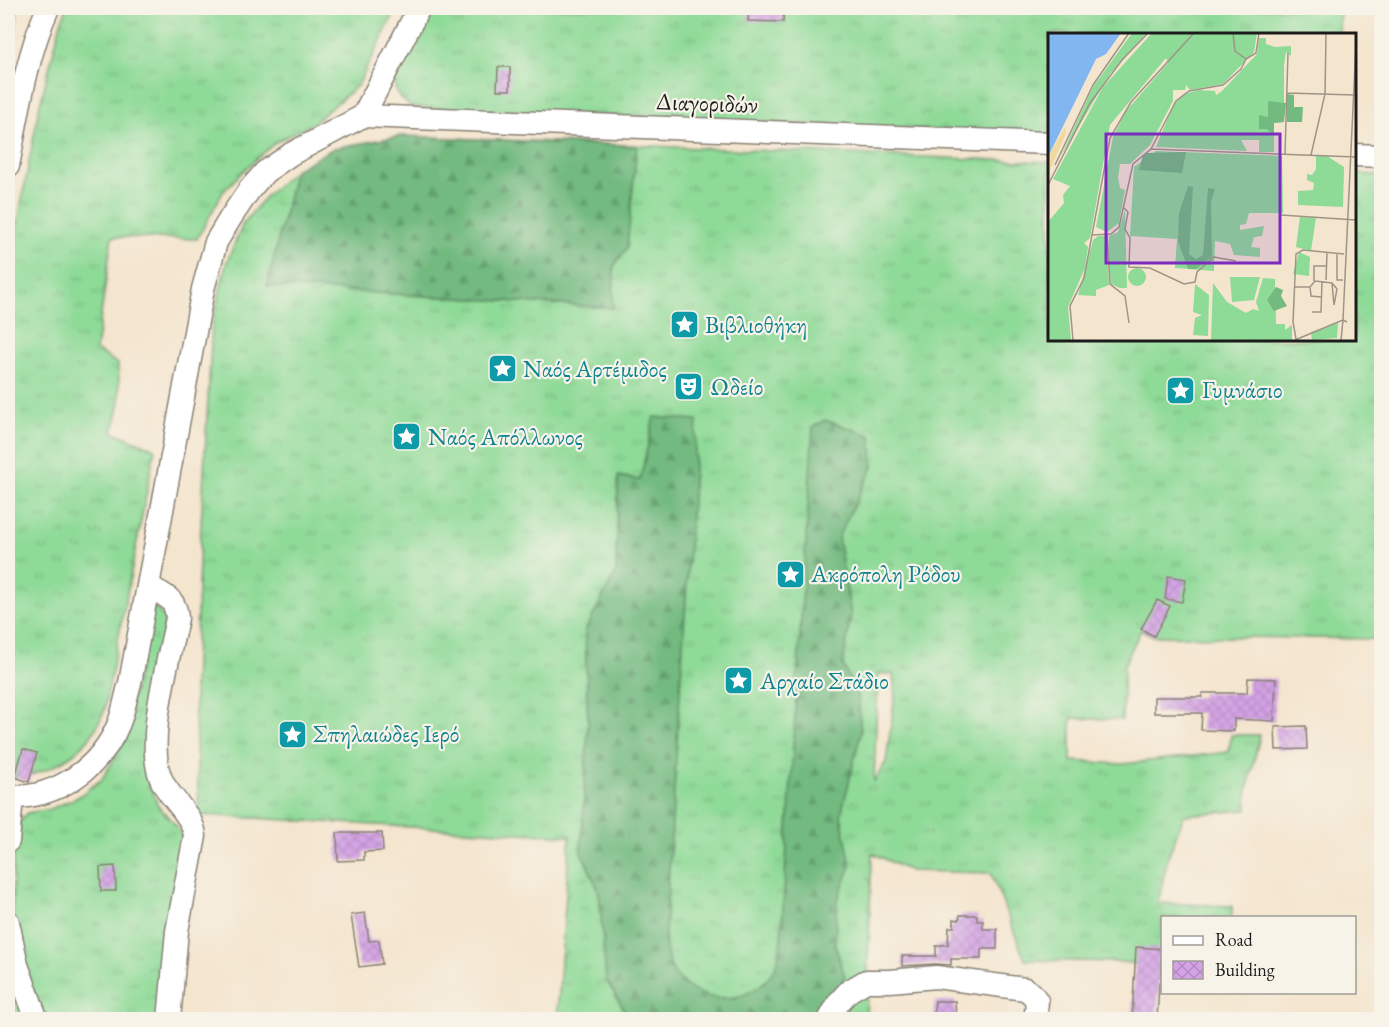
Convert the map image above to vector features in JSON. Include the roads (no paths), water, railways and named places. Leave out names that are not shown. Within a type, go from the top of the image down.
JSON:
[{"type":"street","points":[[8,166],[21,97],[39,28],[48,8]]},
{"type":"street","points":[[8,841],[10,797],[42,795],[66,784],[99,757],[119,723],[130,683],[202,289],[216,242],[237,207],[265,172],[291,154],[363,116],[419,8]]},
{"type":"street","name":"Διαγοριδών","points":[[363,116],[1048,143]]},
{"type":"street","points":[[1356,155],[1382,156]]},
{"type":"street","points":[[148,586],[170,599],[176,607],[177,618],[157,722],[156,757],[161,781],[189,819],[195,836],[177,931],[169,1020]]},
{"type":"street","points":[[8,922],[17,965],[37,1020]]},
{"type":"street","points":[[829,1020],[839,1002],[849,991],[866,981],[936,977],[1025,988],[1037,1001],[1036,1012]]},
{"type":"place","name":"Βιβλιοθήκη","points":[[684,325]]},
{"type":"place","name":"Ναός Αρτέμιδος","points":[[502,369]]},
{"type":"place","name":"Ωδείο","points":[[689,387]]},
{"type":"place","name":"Γυμνάσιο","points":[[1181,390]]},
{"type":"place","name":"Ναός Απόλλωνος","points":[[407,437]]},
{"type":"place","name":"Ακρόπολη Ρόδου","points":[[790,574]]},
{"type":"place","name":"Αρχαίο Στάδιο","points":[[739,681]]},
{"type":"place","name":"Σπηλαιώδες Ιερό","points":[[292,734]]}]
